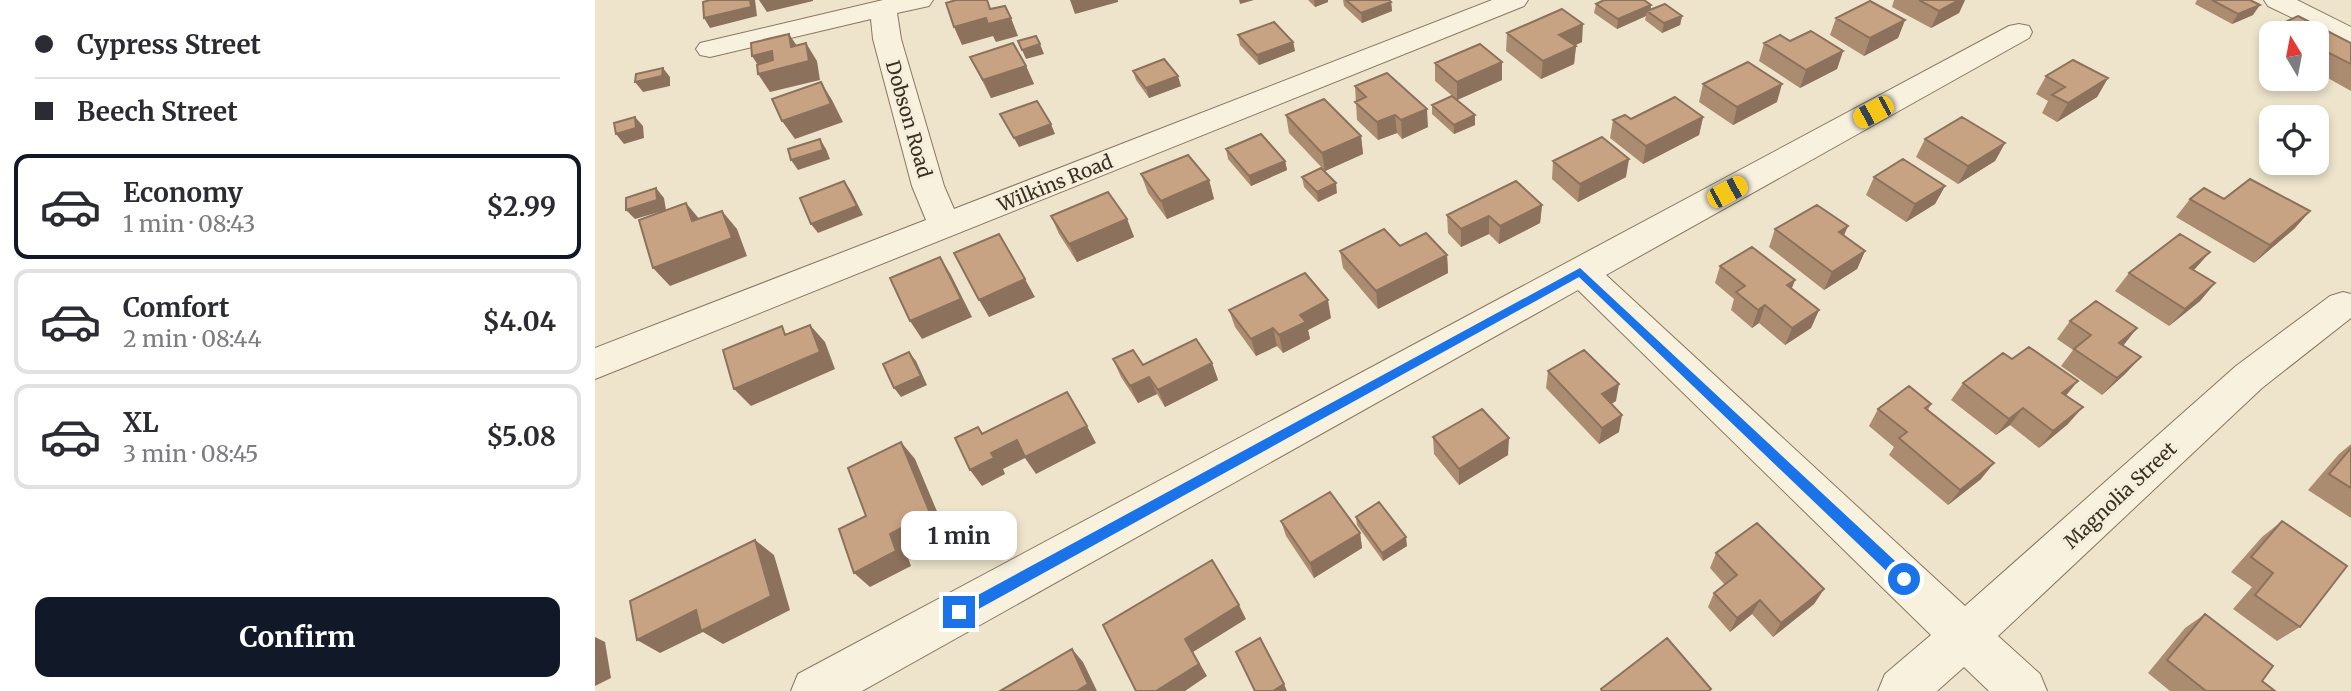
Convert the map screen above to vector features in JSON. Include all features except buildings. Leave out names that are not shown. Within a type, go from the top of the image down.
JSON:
[{"type":"street","points":[[710,49],[920,0]]},
{"type":"street","name":"Wilkins Road","points":[[595,364],[1515,0]]},
{"type":"street","points":[[2277,0],[2351,38]]},
{"type":"street","name":"Dobson Road","points":[[883,8],[890,52],[928,186],[945,227]]},
{"type":"street","points":[[815,691],[2019,32]]},
{"type":"street","points":[[1580,271],[2023,691]]},
{"type":"street","name":"Magnolia Street","points":[[1902,691],[2240,385],[2343,305]]},
{"type":"route","points":[[959,612],[1580,271],[1904,579]]}]
